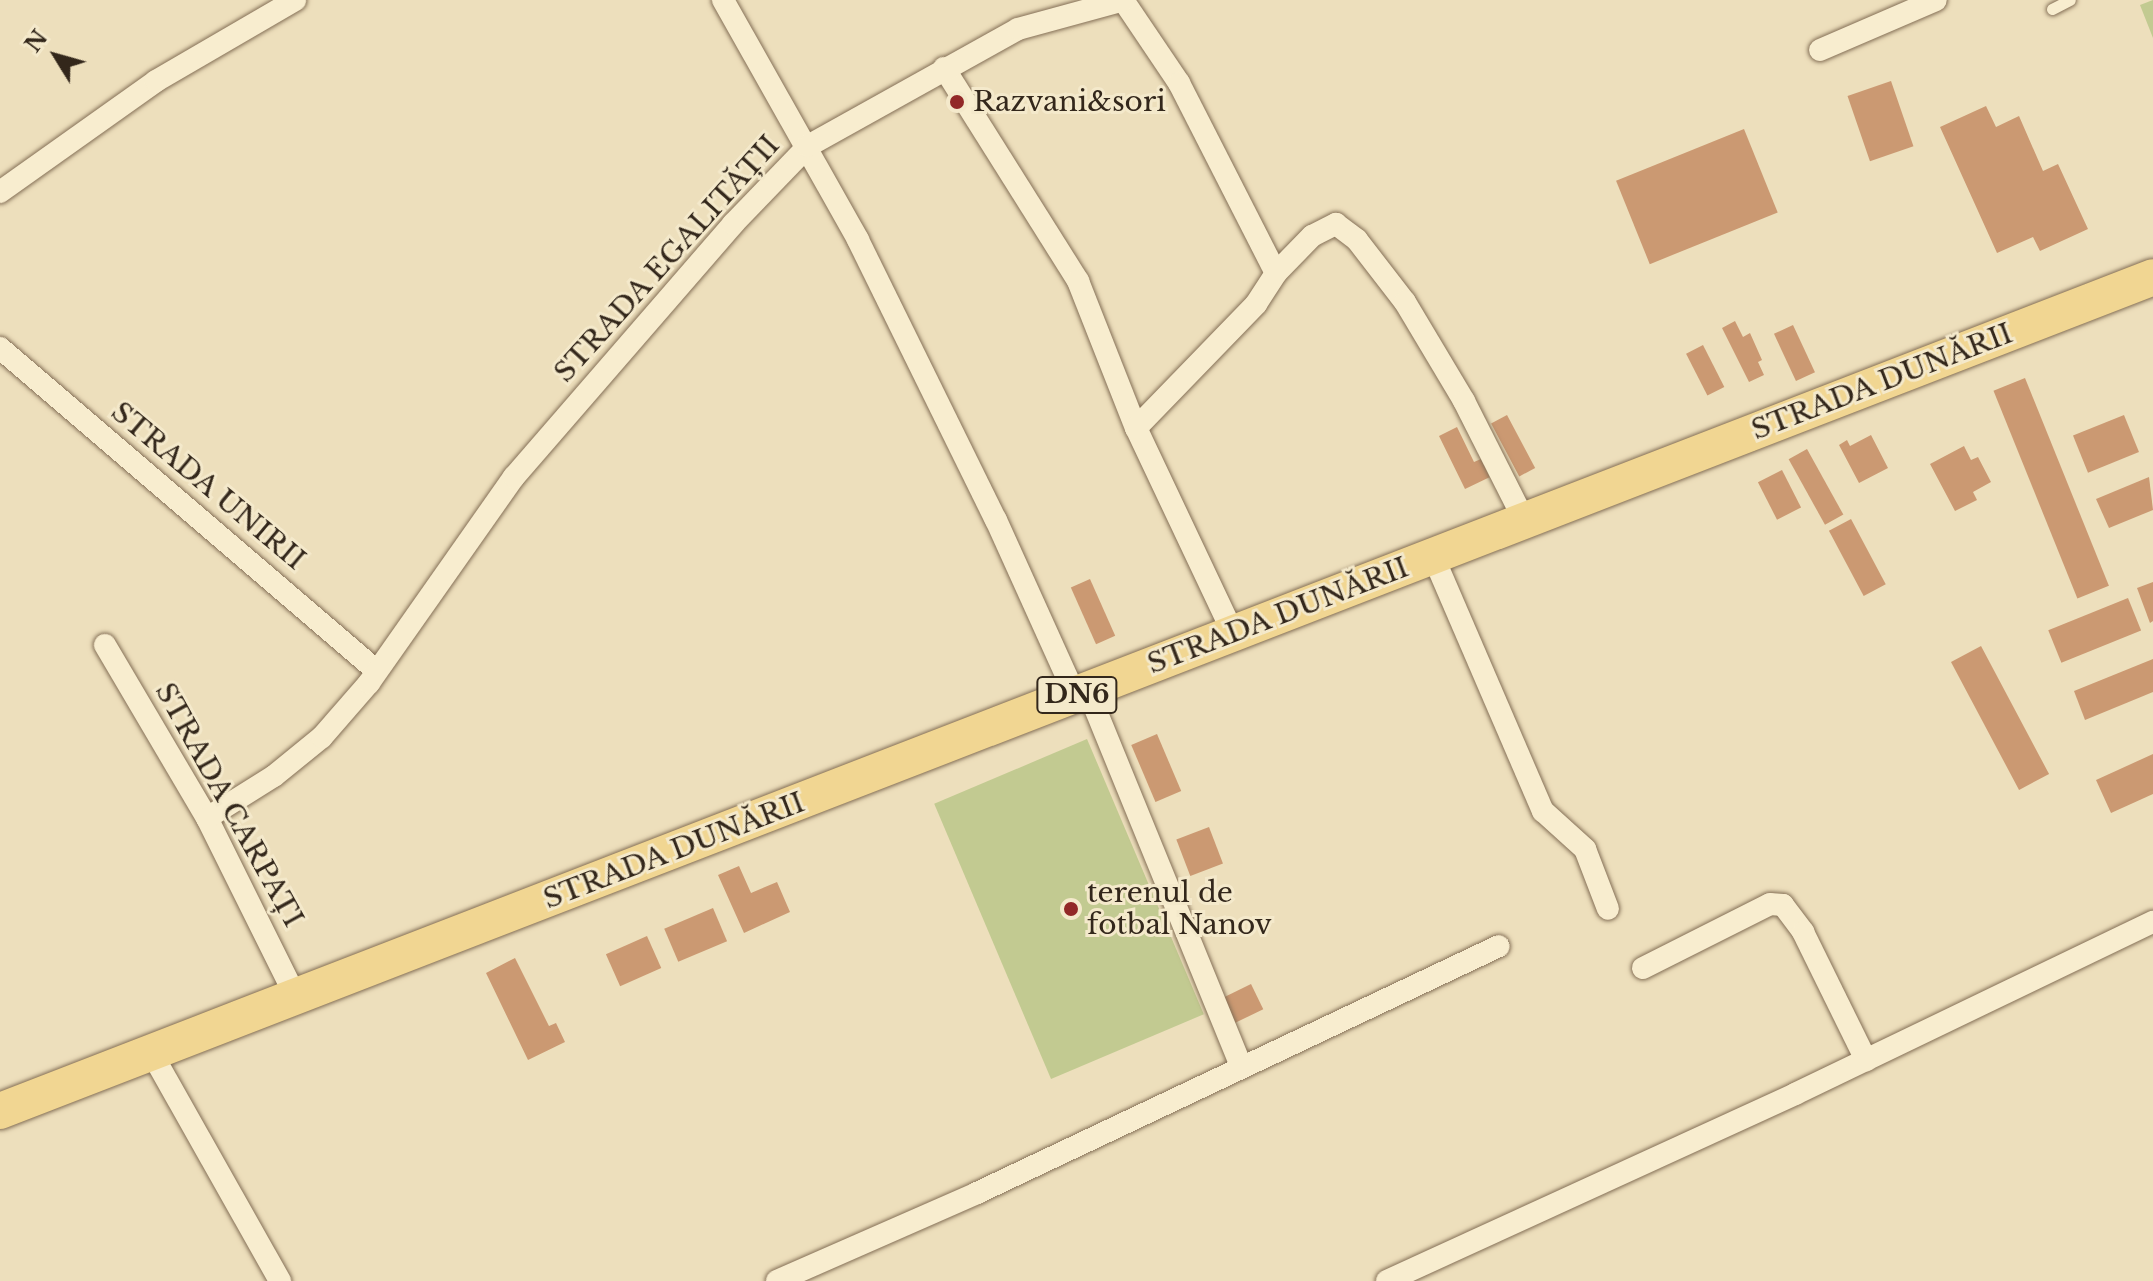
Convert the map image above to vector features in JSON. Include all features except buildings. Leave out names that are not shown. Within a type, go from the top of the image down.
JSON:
[{"type":"main road","name":"STRADA DUNĂRII","points":[[0,1111],[2153,277]]},
{"type":"street","points":[[0,192],[156,81],[295,0]]},
{"type":"street","points":[[723,0],[808,146],[1018,29],[1124,0],[1179,83],[1276,273]]},
{"type":"street","points":[[1820,50],[1936,0]]},
{"type":"street","points":[[944,68],[1078,281],[1136,428],[1233,633]]},
{"type":"street","name":"STRADA EGALITĂȚII","points":[[207,818],[274,776],[322,737],[377,671],[514,477],[733,224],[808,146],[1082,693],[1241,1065]]},
{"type":"street","points":[[1136,428],[1256,304],[1276,273],[1312,236],[1336,224],[1346,229],[1412,314],[1464,401],[1524,520]]},
{"type":"street","name":"STRADA UNIRII","points":[[0,348],[377,671]]},
{"type":"street","points":[[1433,556],[1543,811],[1585,849],[1608,909]]},
{"type":"street","name":"STRADA CARPAȚI","points":[[105,645],[207,818],[296,997]]},
{"type":"street","points":[[1643,968],[1770,904],[1783,905],[1803,932],[1866,1060]]},
{"type":"street","points":[[1387,1281],[1866,1060],[2153,922]]},
{"type":"street","points":[[777,1281],[1499,946]]},
{"type":"street","points":[[151,1052],[280,1281]]},
{"type":"lane","points":[[2052,9],[2070,0]]},
{"type":"green space","points":[[2153,0],[2153,38],[2140,5]]},
{"type":"green space","name":"terenul de fotbal Nanov","points":[[1087,739],[1204,1014],[1051,1079],[934,804]]},
{"type":"place","name":"Razvani&sori","points":[[957,102]]},
{"type":"place","name":"terenul de fotbal Nanov","points":[[1071,909]]}]
